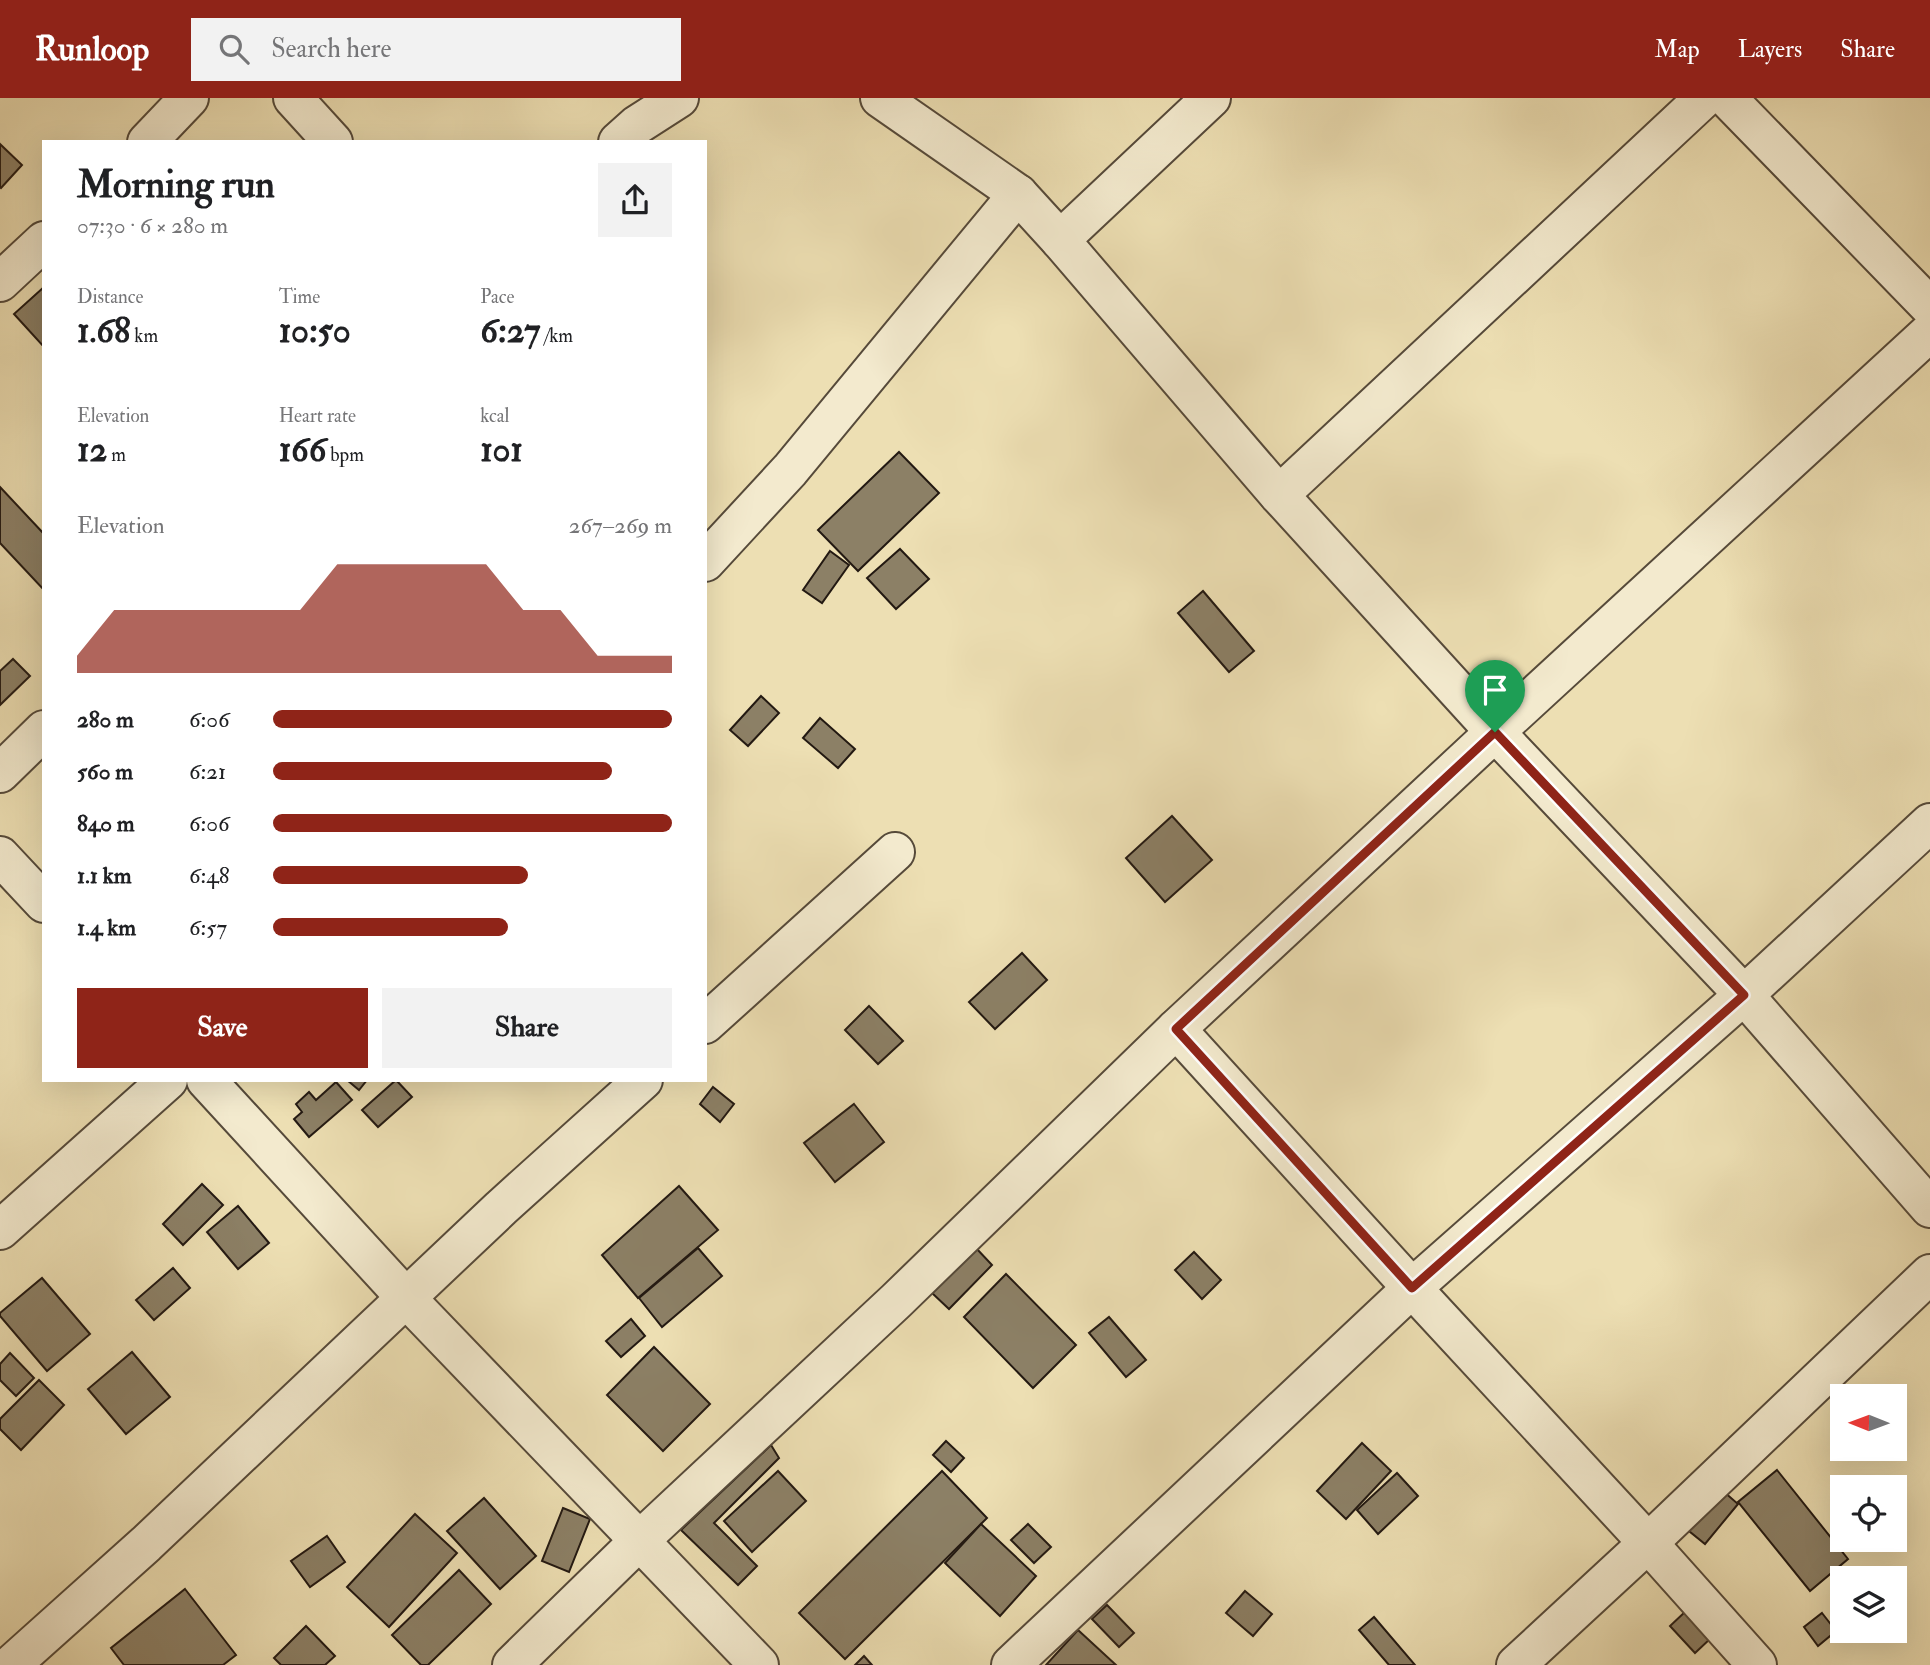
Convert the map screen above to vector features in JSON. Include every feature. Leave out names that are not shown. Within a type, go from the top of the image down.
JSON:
[{"type":"street","points":[[149,140],[189,98]]},
{"type":"street","points":[[293,98],[331,140]]},
{"type":"street","points":[[620,140],[636,125],[679,98]]},
{"type":"street","points":[[880,98],[1018,194],[1279,495],[1495,732],[1744,995],[1930,1208]]},
{"type":"street","points":[[1060,240],[1211,98]]},
{"type":"street","points":[[1279,495],[1704,98]]},
{"type":"street","points":[[1727,98],[1930,307]]},
{"type":"street","points":[[707,560],[790,470],[1018,194]]},
{"type":"street","points":[[0,282],[42,243]]},
{"type":"street","points":[[512,1665],[640,1540],[896,1301],[1176,1029],[1930,332]]},
{"type":"street","points":[[0,773],[42,732]]},
{"type":"street","points":[[1010,1665],[1412,1288],[1744,995],[1930,823]]},
{"type":"street","points":[[707,1022],[895,852]]},
{"type":"street","points":[[0,856],[42,901]]},
{"type":"street","points":[[1176,1029],[1757,1665]]},
{"type":"street","points":[[0,1230],[166,1082]]},
{"type":"street","points":[[208,1082],[406,1298],[760,1665]]},
{"type":"street","points":[[11,1665],[146,1544],[502,1208],[641,1082]]},
{"type":"street","points":[[1516,1665],[1930,1274]]},
{"type":"building","points":[[0,144],[22,165],[1,188],[0,187]]},
{"type":"building","points":[[42,289],[42,345],[14,314]]},
{"type":"building","points":[[899,452],[939,493],[858,571],[818,530]]},
{"type":"building","points":[[0,487],[42,532],[42,588],[0,543]]},
{"type":"building","points":[[900,549],[929,579],[896,609],[867,578]]},
{"type":"building","points":[[830,551],[849,565],[822,603],[803,590]]},
{"type":"building","points":[[1203,591],[1254,651],[1229,672],[1178,613]]},
{"type":"building","points":[[13,659],[30,676],[0,705],[0,671]]},
{"type":"building","points":[[761,696],[779,713],[748,746],[730,730]]},
{"type":"building","points":[[820,718],[855,749],[838,768],[803,738]]},
{"type":"building","points":[[1172,816],[1212,860],[1165,902],[1126,858]]},
{"type":"building","points":[[1022,953],[1047,980],[995,1029],[969,1002]]},
{"type":"building","points":[[869,1006],[903,1041],[878,1064],[845,1030]]},
{"type":"building","points":[[336,1082],[352,1100],[309,1137],[294,1119],[302,1112],[296,1104],[309,1092],[316,1100]]},
{"type":"building","points":[[349,1082],[365,1082],[359,1090]]},
{"type":"building","points":[[394,1082],[398,1082],[412,1097],[378,1127],[362,1110]]},
{"type":"building","points":[[713,1087],[734,1104],[720,1122],[700,1104]]},
{"type":"building","points":[[854,1104],[884,1142],[835,1182],[804,1143]]},
{"type":"building","points":[[202,1184],[223,1205],[183,1245],[163,1224]]},
{"type":"building","points":[[679,1186],[718,1230],[638,1298],[602,1255]]},
{"type":"building","points":[[238,1206],[269,1243],[238,1269],[207,1232]]},
{"type":"building","points":[[698,1248],[722,1276],[662,1327],[639,1298]]},
{"type":"building","points":[[976,1248],[992,1265],[949,1309],[932,1293]]},
{"type":"building","points":[[1194,1252],[1221,1280],[1202,1299],[1175,1270]]},
{"type":"building","points":[[173,1268],[190,1288],[154,1320],[136,1300]]},
{"type":"building","points":[[1006,1274],[1076,1345],[1033,1388],[964,1317]]},
{"type":"building","points":[[42,1278],[90,1334],[47,1371],[0,1316],[0,1313]]},
{"type":"building","points":[[1109,1317],[1146,1360],[1126,1377],[1089,1333]]},
{"type":"building","points":[[631,1319],[645,1336],[621,1357],[606,1341]]},
{"type":"building","points":[[654,1347],[710,1404],[663,1451],[607,1395]]},
{"type":"building","points":[[132,1352],[170,1397],[126,1434],[88,1389]]},
{"type":"building","points":[[10,1353],[34,1378],[16,1396],[0,1380],[0,1364]]},
{"type":"building","points":[[39,1380],[64,1405],[21,1450],[0,1429],[0,1419]]},
{"type":"building","points":[[946,1441],[964,1458],[951,1472],[933,1455]]},
{"type":"building","points":[[1362,1443],[1391,1471],[1346,1519],[1317,1491]]},
{"type":"building","points":[[771,1445],[779,1458],[714,1523],[757,1566],[738,1585],[681,1530]]},
{"type":"building","points":[[1777,1470],[1830,1536],[1830,1552],[1842,1552],[1848,1559],[1840,1566],[1830,1566],[1830,1574],[1810,1591],[1738,1502]]},
{"type":"building","points":[[778,1471],[806,1501],[752,1552],[724,1521]]},
{"type":"building","points":[[942,1471],[987,1518],[845,1659],[799,1613]]},
{"type":"building","points":[[1397,1473],[1418,1496],[1378,1534],[1357,1510]]},
{"type":"building","points":[[1723,1491],[1738,1504],[1705,1544],[1689,1531]]},
{"type":"building","points":[[484,1498],[536,1556],[500,1589],[447,1531]]},
{"type":"building","points":[[563,1508],[590,1519],[569,1572],[542,1561]]},
{"type":"building","points":[[415,1514],[457,1553],[389,1627],[347,1587]]},
{"type":"building","points":[[981,1524],[1036,1576],[1000,1616],[945,1563]]},
{"type":"building","points":[[1028,1524],[1051,1547],[1034,1563],[1011,1540]]},
{"type":"building","points":[[327,1536],[345,1562],[310,1587],[291,1561]]},
{"type":"building","points":[[459,1570],[491,1604],[428,1665],[421,1665],[392,1635]]},
{"type":"building","points":[[185,1589],[236,1655],[223,1665],[124,1665],[111,1648]]},
{"type":"building","points":[[1245,1591],[1272,1614],[1253,1636],[1226,1613]]},
{"type":"building","points":[[1107,1605],[1134,1633],[1119,1647],[1092,1619]]},
{"type":"building","points":[[1686,1611],[1711,1638],[1695,1653],[1670,1626]]},
{"type":"building","points":[[1822,1613],[1830,1623],[1830,1636],[1818,1646],[1804,1627]]},
{"type":"building","points":[[1374,1617],[1415,1665],[1389,1665],[1359,1630]]},
{"type":"building","points":[[306,1626],[335,1656],[325,1665],[281,1665],[274,1658]]},
{"type":"building","points":[[1078,1630],[1116,1665],[1046,1665]]},
{"type":"building","points":[[864,1656],[872,1665],[855,1665]]},
{"type":"route","points":[[1495,732],[1744,995],[1412,1288],[1176,1029],[1495,732]]}]
